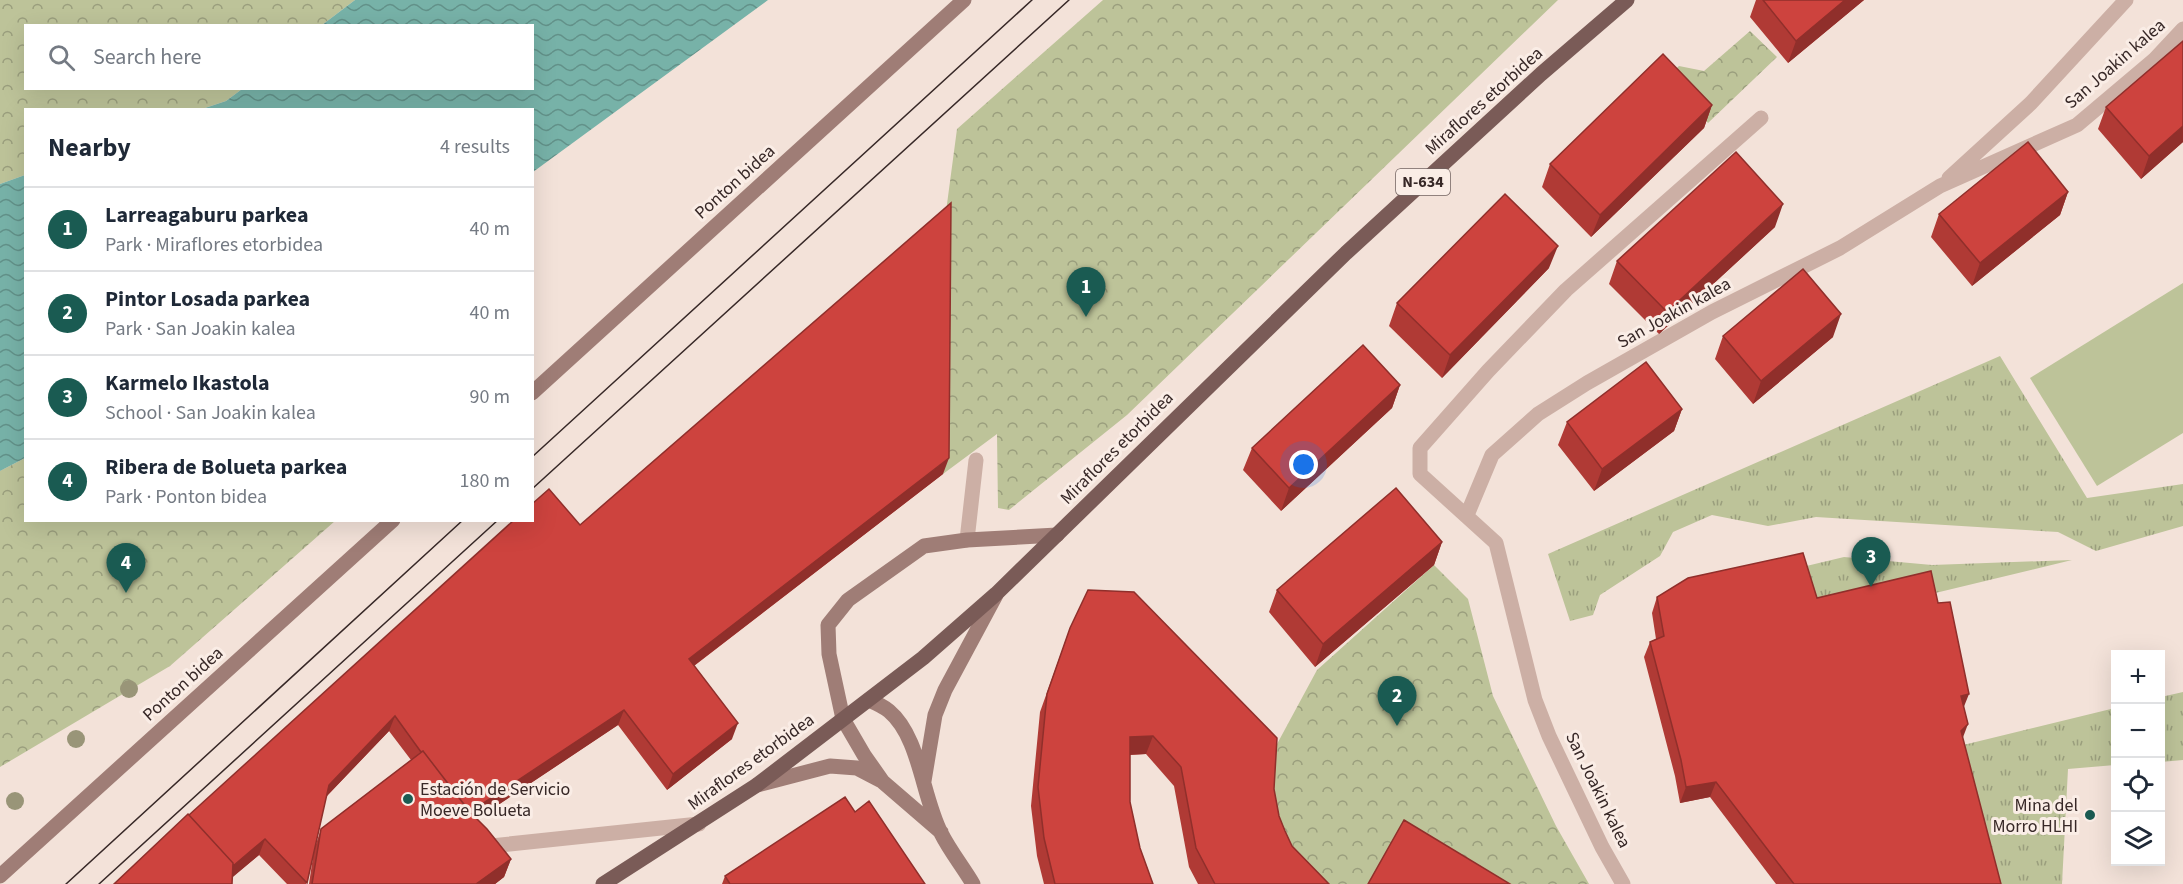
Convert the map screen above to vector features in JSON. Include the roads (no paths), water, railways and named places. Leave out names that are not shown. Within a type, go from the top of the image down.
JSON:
[{"type":"main road","name":"Miraflores etorbidea","points":[[603,884],[757,785],[923,658],[996,594],[1347,253],[1541,74],[1627,0]]},
{"type":"street","name":"Ponton bidea","points":[[534,391],[964,0]]},
{"type":"street","name":"San Joakin kalea","points":[[1940,186],[2031,103],[2126,0]]},
{"type":"street","name":"San Joakin kalea","points":[[1467,515],[1492,455],[1538,414],[1684,327],[1840,248],[1940,186],[2077,125],[2154,60],[2183,29]]},
{"type":"street","name":"San Joakin kalea","points":[[1623,884],[1602,847],[1549,736],[1535,700],[1497,543],[1420,474],[1420,448],[1488,371],[1566,290],[1761,118]]},
{"type":"street","points":[[967,540],[976,460]]},
{"type":"street","name":"Ponton bidea","points":[[0,876],[391,522]]},
{"type":"street","points":[[883,782],[843,719],[829,654],[828,625],[848,600],[924,546],[967,540],[1057,535]]},
{"type":"street","points":[[923,786],[938,707],[952,674],[996,594]]},
{"type":"street","points":[[869,700],[888,710],[911,739],[923,786],[941,832],[973,884]]},
{"type":"street","points":[[757,785],[830,766],[857,768],[883,782],[941,832]]},
{"type":"street","points":[[480,848],[699,824]]},
{"type":"water","points":[[355,0],[768,0],[534,171],[534,108],[205,108],[226,101],[241,90],[534,90],[534,24],[323,24]]},
{"type":"water","points":[[24,175],[24,459],[0,471],[0,184]]},
{"type":"tram line","points":[[534,455],[1032,0]]},
{"type":"tram line","points":[[534,487],[1069,0]]},
{"type":"tram line","points":[[66,884],[461,522]]},
{"type":"tram line","points":[[99,884],[496,522]]},
{"type":"place","name":"Larreagaburu parkea","points":[[1086,317]]},
{"type":"place","name":"Karmelo Ikastola","points":[[1871,587]]},
{"type":"place","name":"Ribera de Bolueta parkea","points":[[126,593]]},
{"type":"place","name":"Pintor Losada parkea","points":[[1397,726]]},
{"type":"place","name":"Estación de Servicio Moeve Bolueta","points":[[408,799]]},
{"type":"place","name":"Mina del Morro HLHI","points":[[2090,815]]}]
